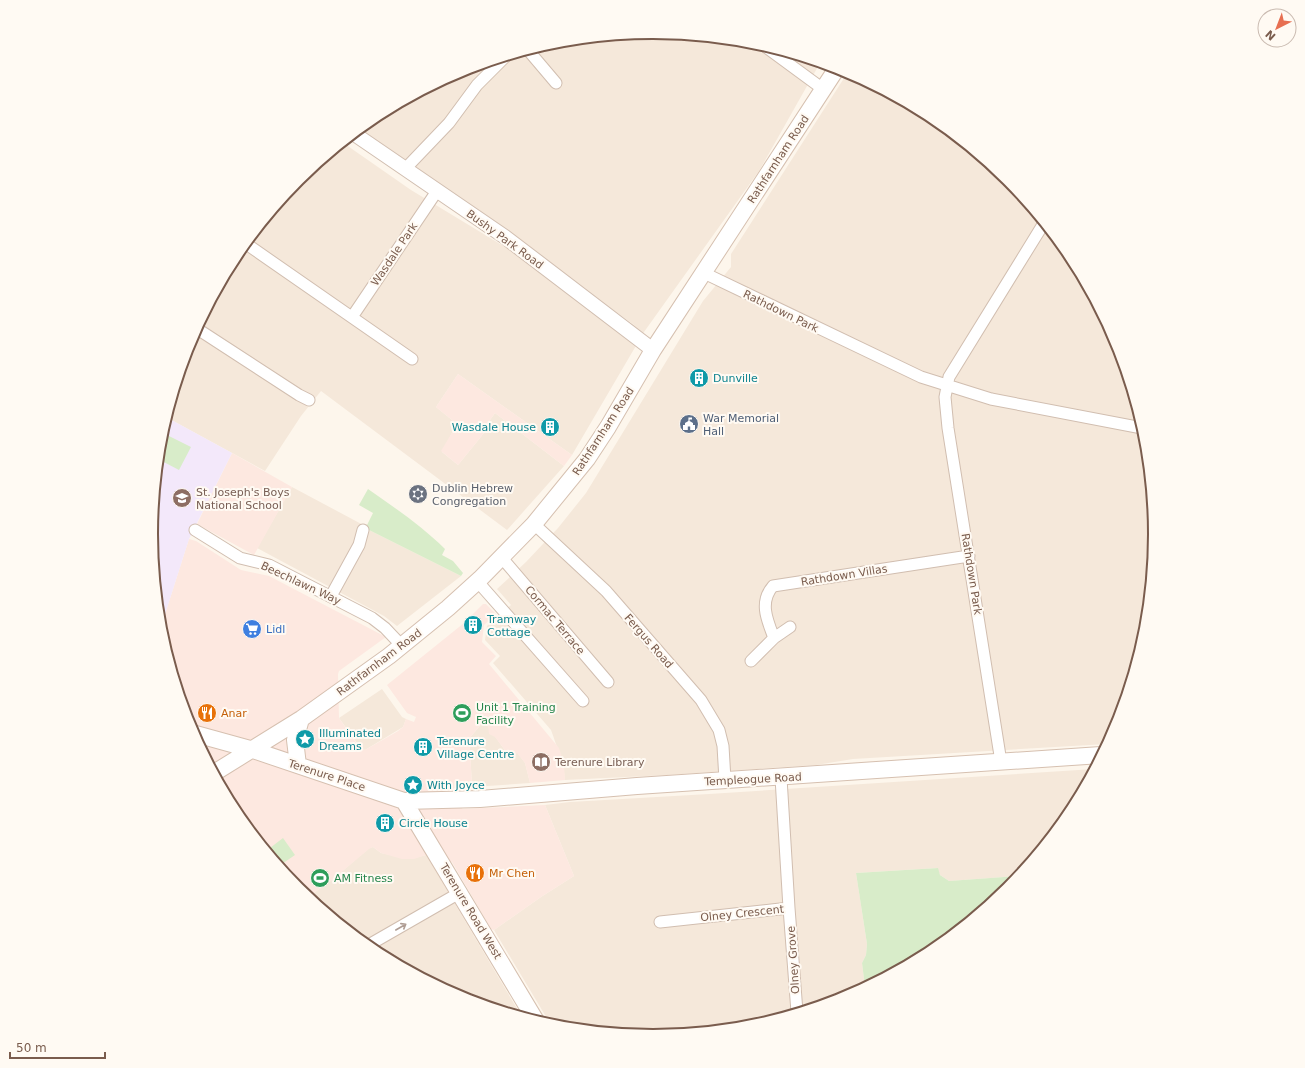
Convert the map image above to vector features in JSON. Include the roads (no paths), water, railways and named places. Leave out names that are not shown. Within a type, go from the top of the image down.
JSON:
[{"type":"main road","name":"Rathfarnham Road","points":[[218,770],[250,749],[301,719],[402,646],[478,582],[534,524],[587,459],[608,427],[653,350],[833,74]]},
{"type":"main road","points":[[298,765],[295,740],[301,719]]},
{"type":"main road","name":"Terenure Place","points":[[201,735],[250,749],[404,801]]},
{"type":"main road","name":"Templeogue Road","points":[[404,801],[480,799],[724,780],[781,778],[1095,755]]},
{"type":"main road","name":"Terenure Road West","points":[[404,801],[461,892],[528,1013]]},
{"type":"street","points":[[532,54],[556,83]]},
{"type":"street","points":[[777,55],[823,89]]},
{"type":"street","points":[[405,169],[449,123],[477,85],[499,63]]},
{"type":"street","name":"Bushy Park Road","points":[[358,136],[505,237],[653,350]]},
{"type":"street","name":"Wasdale Park","points":[[352,317],[437,191]]},
{"type":"street","name":"Rathdown Park","points":[[1001,762],[970,556],[948,428],[946,397],[950,377],[1041,228]]},
{"type":"street","points":[[250,247],[412,359]]},
{"type":"street","name":"Rathdown Park","points":[[704,273],[829,335],[922,377],[947,386],[992,399],[1136,427]]},
{"type":"street","points":[[201,331],[299,396],[309,400]]},
{"type":"street","name":"Fergus Road","points":[[534,524],[606,591],[701,700],[718,730],[723,746],[724,780]]},
{"type":"street","name":"Beechlawn Way","points":[[194,530],[240,558],[270,565],[372,618],[386,628],[402,646]]},
{"type":"street","points":[[331,596],[359,545],[363,530]]},
{"type":"street","name":"Rathdown Villas","points":[[774,638],[766,618],[764,604],[768,592],[773,586],[970,556]]},
{"type":"street","name":"Cormac Terrace","points":[[502,558],[608,682]]},
{"type":"street","points":[[478,582],[583,701]]},
{"type":"street","points":[[751,661],[774,638],[790,627]]},
{"type":"street","name":"Olney Crescent","points":[[660,922],[789,908],[781,778]]},
{"type":"street","points":[[373,943],[461,892]]},
{"type":"street","name":"Olney Grove","points":[[789,908],[797,1007]]},
{"type":"place","name":"Dunville","points":[[699,378]]},
{"type":"place","name":"War Memorial Hall","points":[[689,424]]},
{"type":"place","name":"Wasdale House","points":[[550,427]]},
{"type":"place","name":"Dublin Hebrew Congregation","points":[[418,494]]},
{"type":"place","name":"St. Joseph's Boys National School","points":[[182,498]]},
{"type":"place","name":"Tramway Cottage","points":[[473,625]]},
{"type":"place","name":"Lidl","points":[[252,629]]},
{"type":"place","name":"Anar","points":[[207,713]]},
{"type":"place","name":"Unit 1 Training Facility","points":[[462,713]]},
{"type":"place","name":"Illuminated Dreams","points":[[305,739]]},
{"type":"place","name":"Terenure Village Centre","points":[[423,747]]},
{"type":"place","name":"Terenure Library","points":[[541,762]]},
{"type":"place","name":"With Joyce","points":[[413,785]]},
{"type":"place","name":"Circle House","points":[[385,823]]},
{"type":"place","name":"Mr Chen","points":[[475,873]]},
{"type":"place","name":"AM Fitness","points":[[320,878]]}]
